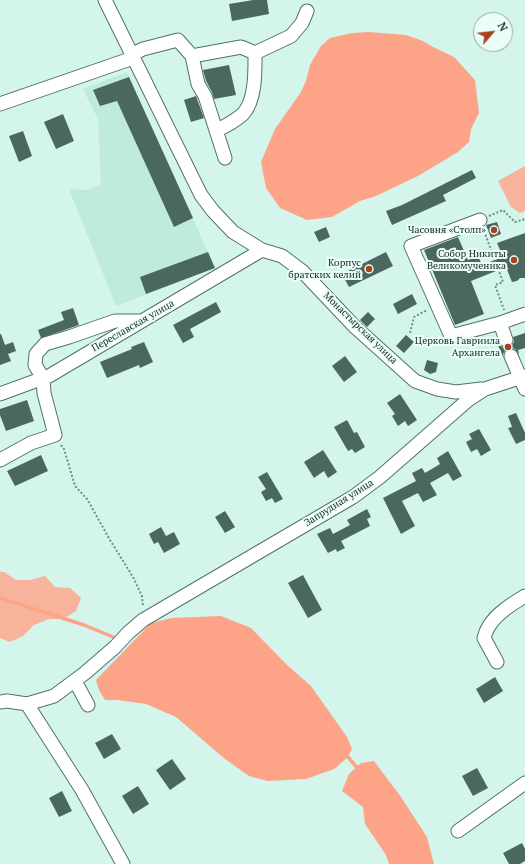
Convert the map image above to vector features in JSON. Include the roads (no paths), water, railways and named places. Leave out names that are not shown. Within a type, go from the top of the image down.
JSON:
[{"type":"street","name":"Монастырская улица","points":[[105,0],[201,195],[213,211],[233,232],[262,250],[282,256],[302,271],[356,327],[415,381],[437,390],[456,392],[485,389]]},
{"type":"street","points":[[255,54],[291,36],[302,23],[307,11]]},
{"type":"street","points":[[0,104],[132,56],[143,49],[178,40],[192,56],[198,84],[205,96],[226,158]]},
{"type":"street","points":[[192,56],[241,47],[255,54]]},
{"type":"street","points":[[217,130],[232,123],[244,112],[252,98],[255,78],[255,54]]},
{"type":"street","points":[[480,220],[411,246],[451,336],[504,322],[525,314]]},
{"type":"street","name":"Переславская улица","points":[[0,394],[49,376],[262,250]]},
{"type":"street","points":[[0,460],[31,443],[55,435],[44,393],[43,378],[35,365],[36,354],[45,344],[69,338],[115,321],[142,321]]},
{"type":"street","points":[[504,322],[506,340]]},
{"type":"street","points":[[511,356],[523,381]]},
{"type":"street","name":"Запрудная улица","points":[[27,704],[54,696],[75,681],[115,647],[143,620],[353,497],[380,477],[468,400],[485,389],[523,381]]},
{"type":"street","points":[[497,662],[484,638],[488,627],[499,614],[525,596]]},
{"type":"street","points":[[75,681],[88,704]]},
{"type":"street","points":[[0,702],[7,701],[27,704],[82,790],[123,864]]},
{"type":"street","points":[[458,831],[525,783]]},
{"type":"waterway","points":[[0,598],[84,625],[118,639]]},
{"type":"waterway","points":[[346,755],[359,770]]},
{"type":"place","name":"Часовня «Столп»","points":[[494,230]]},
{"type":"place","name":"Собор Никиты Великомученика","points":[[514,260]]},
{"type":"place","name":"Корпус братских келий","points":[[369,269]]},
{"type":"place","name":"Церковь Гавриила Архангела","points":[[508,347]]}]
